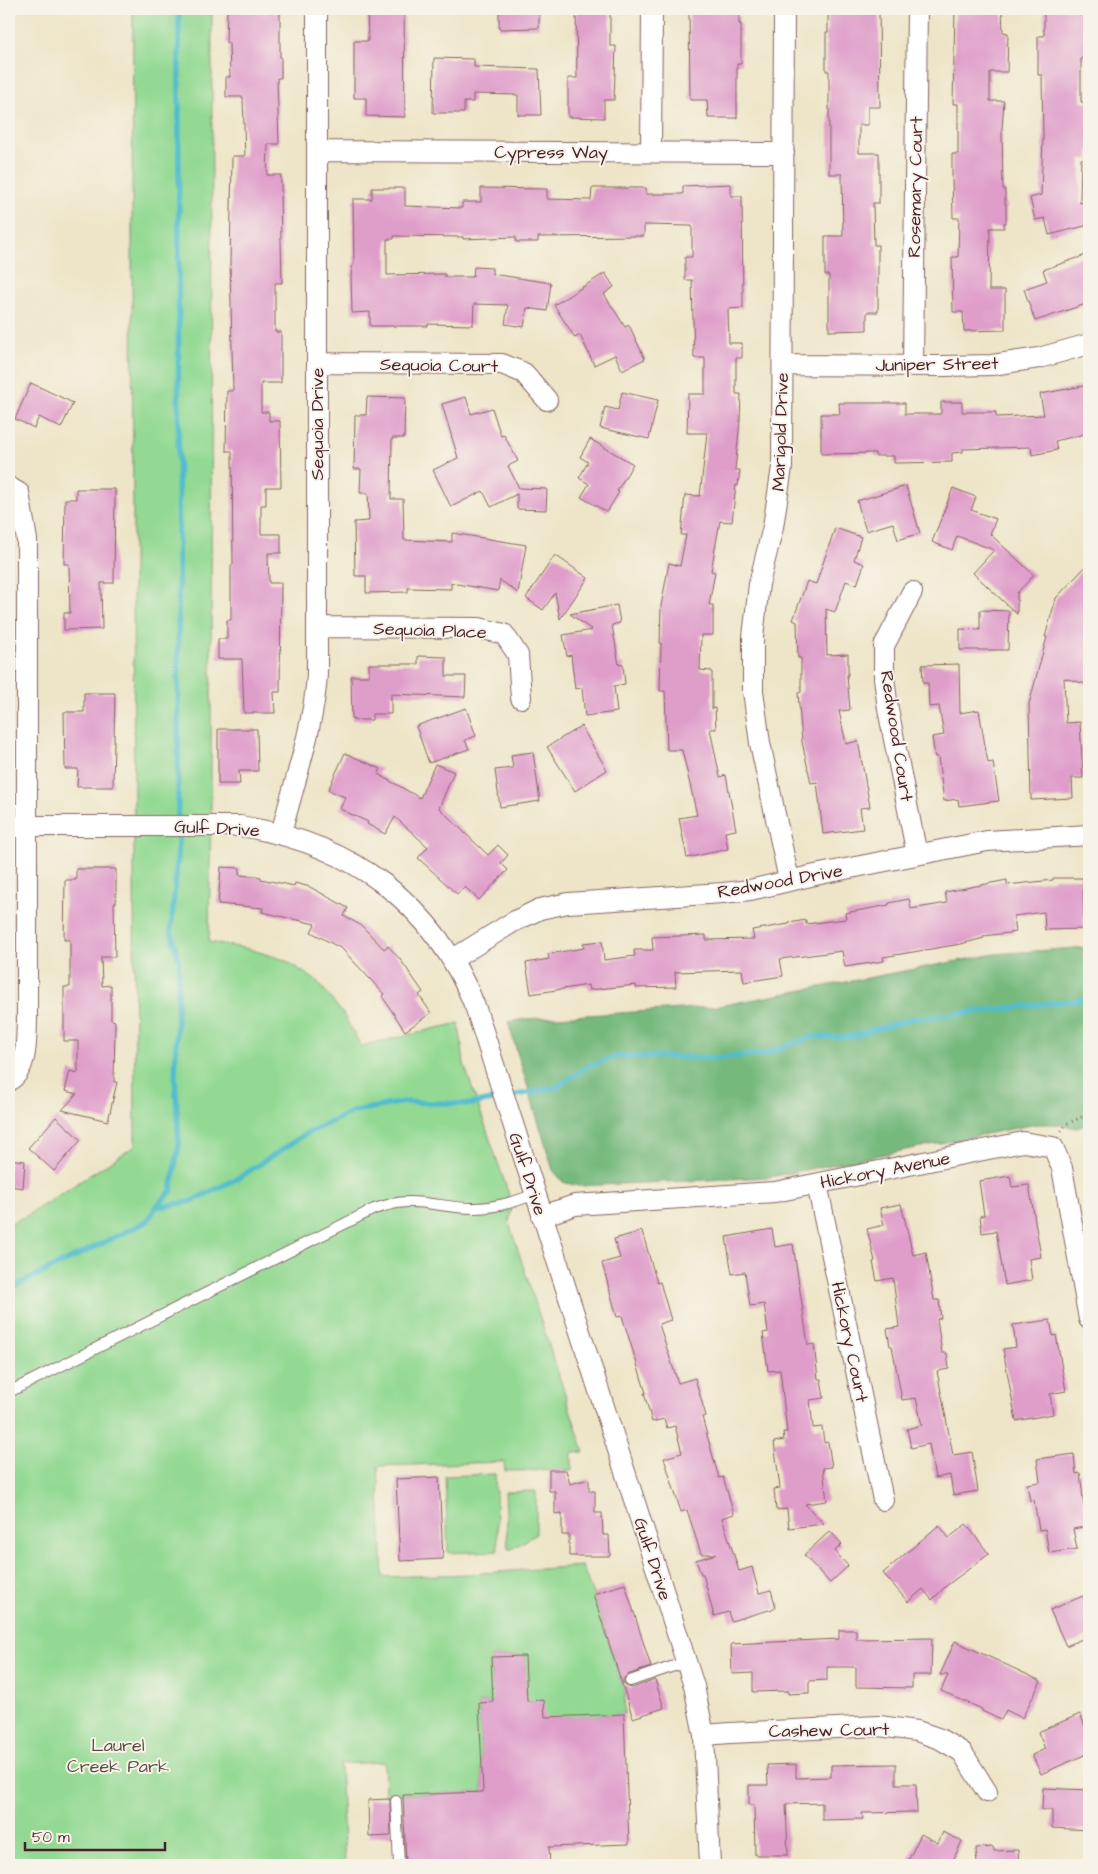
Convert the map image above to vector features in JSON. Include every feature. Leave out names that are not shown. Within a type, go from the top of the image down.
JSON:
[{"type":"street","name":"Sequoia Drive","points":[[281,834],[315,696],[317,627],[317,9]]},
{"type":"street","points":[[652,9],[652,152]]},
{"type":"street","name":"Marigold Drive","points":[[784,9],[782,467],[773,527],[759,584],[752,637],[753,682],[760,743],[789,880]]},
{"type":"street","name":"Rosemary Court","points":[[913,366],[917,9]]},
{"type":"street","name":"Cypress Way","points":[[318,151],[784,153]]},
{"type":"street","name":"Juniper Street","points":[[783,365],[992,365],[1039,358],[1089,344]]},
{"type":"street","name":"Sequoia Court","points":[[317,363],[502,364],[524,373],[547,400]]},
{"type":"street","points":[[9,487],[19,493],[27,540],[18,826],[27,1021],[25,1054],[16,1076],[9,1081]]},
{"type":"street","name":"Redwood Court","points":[[912,592],[884,646],[884,678],[888,710],[917,855]]},
{"type":"street","name":"Sequoia Place","points":[[317,627],[479,628],[504,634],[518,655],[521,698]]},
{"type":"street","name":"Gulf Drive","points":[[18,826],[240,826],[281,834],[328,850],[379,880],[410,907],[453,959],[476,1009],[686,1662],[700,1712],[704,1735],[710,1865]]},
{"type":"street","name":"Redwood Drive","points":[[453,959],[513,922],[540,909],[568,903],[750,890],[789,880],[987,841],[1089,835]]},
{"type":"street","name":"Hickory Avenue","points":[[542,1216],[575,1205],[775,1192],[1023,1142],[1053,1147]]},
{"type":"street","points":[[1053,1147],[1062,1168],[1089,1319]]},
{"type":"street","name":"Hickory Court","points":[[817,1184],[883,1500]]},
{"type":"street","name":"Cashew Court","points":[[704,1735],[879,1726],[916,1731],[940,1739],[962,1752],[987,1792]]},
{"type":"lane","points":[[9,1392],[374,1209],[404,1202],[472,1208],[494,1207],[510,1204],[535,1194]]},
{"type":"lane","points":[[630,1681],[686,1662]]},
{"type":"lane","points":[[396,1801],[399,1865]]},
{"type":"path","points":[[1053,1147],[1066,1124],[1089,1114]]},
{"type":"green space","name":"Laurel Creek Park","points":[[133,9],[212,9],[211,801],[209,942],[249,949],[285,960],[317,981],[343,1014],[361,1046],[459,1023],[464,1064],[512,1208],[509,1223],[584,1452],[572,1453],[572,1470],[505,1471],[504,1462],[378,1466],[383,1577],[469,1574],[582,1566],[625,1693],[624,1714],[545,1718],[526,1701],[525,1656],[491,1657],[492,1683],[497,1702],[479,1703],[483,1792],[385,1795],[384,1762],[340,1764],[345,1863],[388,1863],[388,1865],[9,1865],[9,1224],[28,1215],[135,1146]]},
{"type":"green space","points":[[1089,947],[1089,1123],[1077,1128],[1055,1124],[1036,1124],[770,1177],[578,1186],[563,1182],[553,1170],[508,1022],[525,1019],[713,1007],[995,954]]},
{"type":"green space","points":[[495,1474],[498,1551],[448,1553],[445,1476]]},
{"type":"green space","points":[[536,1491],[536,1534],[512,1549],[508,1549],[505,1492]]},
{"type":"building","points":[[227,9],[269,9],[269,12],[280,12],[281,78],[277,78],[279,144],[268,144],[267,175],[281,175],[282,283],[275,283],[275,332],[281,332],[281,383],[261,383],[261,412],[269,412],[269,421],[280,421],[281,487],[266,487],[266,505],[261,505],[261,534],[281,534],[281,553],[268,553],[269,583],[281,583],[280,692],[274,692],[275,713],[244,713],[242,659],[218,659],[218,639],[227,639],[227,620],[231,620],[231,565],[233,565],[232,451],[226,451],[227,391],[233,391],[230,262],[232,156],[245,156],[243,97],[226,97],[226,77],[230,77],[229,43],[226,43]]},
{"type":"building","points":[[367,9],[404,9],[405,117],[366,116],[366,98],[354,98],[354,41],[368,41]]},
{"type":"building","points":[[499,9],[539,9],[539,28],[499,29]]},
{"type":"building","points":[[576,9],[610,9],[610,46],[616,46],[614,100],[604,100],[604,118],[568,117],[568,78],[577,78]]},
{"type":"building","points":[[689,9],[739,9],[741,64],[737,64],[737,118],[708,118],[707,100],[690,100]]},
{"type":"building","points":[[828,9],[879,9],[880,107],[868,107],[868,125],[859,125],[859,153],[879,153],[879,203],[873,203],[874,245],[878,245],[878,312],[867,312],[867,330],[829,331],[829,275],[825,275],[825,236],[843,236],[842,174],[829,174],[829,71],[826,71]]},
{"type":"building","points":[[955,9],[1002,9],[1003,32],[1008,33],[1007,72],[990,72],[990,101],[1004,101],[1002,129],[1003,189],[1005,189],[1006,223],[1004,223],[1004,228],[990,228],[989,290],[1005,290],[1005,330],[964,331],[963,312],[953,312],[952,257],[958,257],[959,218],[953,218],[952,175],[952,154],[958,154],[958,104],[953,104]]},
{"type":"building","points":[[1044,9],[1089,9],[1089,58],[1081,58],[1081,102],[1089,102],[1089,159],[1081,159],[1080,203],[1089,201],[1089,225],[1049,235],[1045,218],[1035,220],[1030,198],[1041,195],[1043,137],[1042,75],[1038,75],[1038,36],[1044,36]]},
{"type":"building","points":[[434,58],[474,59],[474,67],[539,69],[541,115],[518,115],[518,95],[473,94],[473,102],[464,102],[464,113],[433,113]]},
{"type":"building","points":[[731,184],[731,196],[742,196],[743,308],[728,309],[729,343],[742,343],[742,358],[736,358],[736,394],[741,394],[735,470],[740,470],[738,486],[736,485],[732,522],[720,521],[711,571],[715,572],[709,605],[713,605],[713,635],[701,635],[700,670],[712,671],[712,709],[715,708],[716,729],[710,729],[720,777],[726,775],[736,830],[725,832],[728,849],[687,858],[679,818],[697,815],[682,750],[667,750],[665,691],[660,691],[660,643],[661,606],[669,563],[680,566],[686,535],[681,535],[685,495],[700,496],[707,433],[687,433],[688,394],[705,394],[705,358],[694,358],[692,280],[685,280],[685,257],[692,257],[692,226],[644,225],[644,236],[538,237],[538,242],[516,242],[516,237],[463,239],[463,237],[394,236],[394,239],[387,239],[387,275],[445,274],[445,277],[473,277],[474,267],[492,268],[492,274],[551,283],[547,311],[527,308],[524,327],[505,324],[508,305],[474,304],[473,325],[370,326],[370,312],[352,313],[351,276],[354,264],[353,199],[372,199],[372,188],[405,188],[405,206],[462,208],[462,202],[481,202],[481,188],[547,189],[547,199],[591,200],[592,188],[646,188],[646,194],[683,194],[683,186]]},
{"type":"building","points":[[1089,254],[1089,303],[1035,321],[1024,289],[1047,281],[1043,270]]},
{"type":"building","points":[[605,273],[614,287],[604,294],[625,327],[629,325],[645,359],[622,370],[615,355],[594,365],[580,335],[575,338],[554,305]]},
{"type":"building","points":[[31,383],[73,403],[61,428],[39,417],[34,428],[15,419]]},
{"type":"building","points":[[1089,385],[1089,433],[1055,441],[1057,450],[1032,455],[1031,447],[963,449],[963,452],[952,453],[952,462],[894,463],[894,456],[875,456],[875,453],[821,454],[821,414],[840,414],[839,403],[905,403],[905,414],[941,414],[941,402],[962,402],[962,412],[996,412],[996,417],[1044,415],[1040,394]]},
{"type":"building","points":[[622,392],[658,400],[649,439],[600,428],[605,407],[618,410]]},
{"type":"building","points":[[367,397],[405,398],[404,438],[392,438],[391,499],[403,499],[404,540],[452,542],[452,533],[526,545],[518,593],[500,580],[498,591],[451,583],[451,589],[408,588],[408,592],[366,593],[366,576],[355,576],[354,522],[369,521],[368,493],[360,493],[361,469],[354,469],[355,415],[366,415]]},
{"type":"building","points":[[466,397],[471,414],[492,408],[501,436],[504,435],[518,461],[508,466],[519,488],[547,489],[546,510],[517,509],[517,494],[491,507],[483,491],[451,507],[433,470],[458,458],[442,404]]},
{"type":"building","points":[[590,439],[633,464],[607,512],[581,497],[589,484],[579,478],[588,462],[580,457]]},
{"type":"building","points":[[906,486],[920,533],[898,540],[893,523],[866,531],[857,501]]},
{"type":"building","points":[[953,488],[976,497],[971,510],[996,519],[990,534],[1034,575],[1017,593],[1017,614],[973,573],[994,550],[957,536],[952,550],[932,542]]},
{"type":"building","points":[[76,489],[115,489],[114,583],[101,583],[102,629],[64,630],[64,613],[70,613],[69,564],[64,564],[65,499],[76,499]]},
{"type":"building","points":[[835,528],[861,537],[854,560],[864,564],[857,585],[846,581],[835,612],[826,609],[827,655],[848,654],[847,675],[850,710],[839,711],[846,744],[858,741],[870,807],[860,808],[863,829],[823,834],[817,782],[811,783],[802,742],[798,693],[801,692],[801,658],[798,658],[797,622],[793,620],[807,581],[816,584]]},
{"type":"building","points":[[555,555],[588,578],[560,619],[555,593],[543,610],[526,598]]},
{"type":"building","points":[[1089,563],[1089,671],[1086,684],[1064,678],[1066,723],[1080,722],[1083,778],[1072,778],[1073,798],[1031,800],[1029,704],[1047,637],[1045,637],[1056,598]]},
{"type":"building","points":[[617,605],[620,623],[612,625],[619,665],[623,664],[625,684],[614,686],[617,712],[585,716],[582,688],[575,689],[571,655],[567,656],[563,635],[592,630],[570,614]]},
{"type":"building","points":[[980,610],[1009,611],[1008,650],[960,650],[960,629],[980,630]]},
{"type":"building","points":[[418,656],[446,657],[446,676],[466,676],[465,697],[391,694],[391,714],[372,714],[372,720],[352,720],[351,676],[369,676],[369,664],[418,664]]},
{"type":"building","points":[[959,664],[960,713],[979,710],[988,763],[993,762],[999,801],[959,806],[958,799],[944,801],[938,757],[935,757],[932,737],[944,735],[939,706],[929,707],[928,683],[923,683],[922,665]]},
{"type":"building","points":[[84,693],[115,693],[113,787],[77,787],[78,769],[65,769],[64,712],[84,712]]},
{"type":"building","points":[[466,708],[476,736],[465,740],[469,749],[429,763],[416,726]]},
{"type":"building","points":[[581,726],[607,770],[575,791],[547,747]]},
{"type":"building","points":[[218,729],[257,729],[258,771],[239,771],[240,784],[218,784]]},
{"type":"building","points":[[533,752],[540,801],[500,807],[495,770],[513,768],[511,755]]},
{"type":"building","points":[[345,753],[381,769],[378,774],[420,798],[435,764],[454,772],[439,808],[488,855],[498,845],[508,855],[501,863],[508,870],[479,900],[465,887],[457,894],[418,858],[428,847],[395,817],[385,834],[367,824],[368,822],[340,809],[345,797],[328,790]]},
{"type":"building","points":[[221,867],[240,868],[239,875],[261,877],[261,879],[294,886],[295,883],[310,887],[348,908],[344,916],[362,926],[384,949],[388,946],[400,959],[423,992],[419,995],[431,1013],[405,1031],[382,996],[384,994],[342,949],[311,932],[315,924],[262,912],[263,908],[218,904]]},
{"type":"building","points":[[76,869],[116,869],[116,903],[114,903],[115,957],[101,957],[102,986],[111,985],[111,1020],[115,1021],[114,1082],[117,1082],[108,1121],[62,1110],[77,1094],[65,1091],[70,1071],[78,1073],[78,1041],[64,1041],[64,987],[70,987],[70,940],[64,940],[65,880],[76,880]]},
{"type":"building","points":[[1053,878],[1083,878],[1084,929],[1045,930],[1044,912],[1014,916],[1016,932],[984,936],[984,938],[961,944],[883,957],[884,961],[845,967],[842,951],[780,959],[783,976],[744,982],[742,970],[675,972],[676,987],[636,988],[636,985],[589,990],[588,985],[531,994],[526,963],[549,959],[548,954],[584,948],[583,943],[602,941],[604,960],[635,956],[634,950],[653,950],[652,937],[706,935],[706,940],[754,939],[752,930],[806,920],[806,924],[846,919],[845,913],[889,905],[889,903],[909,899],[911,909],[947,903],[945,892],[1007,880],[1007,885],[1053,880]]},
{"type":"building","points":[[56,1117],[81,1140],[54,1171],[28,1148]]},
{"type":"building","points":[[9,1159],[25,1161],[23,1188],[9,1186]]},
{"type":"building","points":[[1010,1176],[1012,1187],[1029,1185],[1041,1257],[1029,1259],[1032,1280],[1005,1285],[996,1231],[982,1233],[980,1216],[984,1215],[979,1181]]},
{"type":"building","points":[[901,1204],[913,1255],[926,1252],[934,1300],[939,1300],[941,1318],[937,1319],[942,1353],[947,1353],[949,1369],[937,1371],[953,1455],[972,1452],[978,1491],[953,1495],[950,1475],[935,1478],[929,1444],[911,1448],[907,1429],[922,1425],[916,1398],[902,1400],[892,1346],[890,1346],[887,1329],[899,1327],[893,1278],[877,1281],[873,1262],[875,1261],[867,1229],[884,1225],[880,1208]]},
{"type":"building","points":[[772,1229],[775,1247],[793,1244],[808,1345],[814,1344],[818,1379],[821,1379],[824,1398],[810,1400],[813,1428],[822,1427],[824,1443],[828,1442],[832,1467],[823,1468],[827,1501],[805,1504],[824,1524],[789,1528],[787,1509],[776,1510],[774,1489],[780,1488],[774,1442],[784,1440],[783,1432],[787,1432],[780,1370],[768,1371],[763,1333],[768,1332],[764,1304],[750,1306],[745,1272],[732,1274],[726,1237]]},
{"type":"building","points":[[642,1231],[657,1283],[660,1282],[671,1320],[659,1324],[678,1383],[695,1378],[706,1416],[702,1417],[719,1478],[723,1477],[734,1514],[722,1518],[739,1571],[752,1567],[759,1593],[771,1590],[776,1608],[731,1621],[728,1612],[714,1616],[703,1574],[701,1574],[696,1560],[716,1554],[701,1554],[687,1510],[681,1512],[664,1458],[682,1453],[675,1426],[667,1428],[664,1419],[652,1422],[644,1393],[646,1393],[622,1316],[617,1317],[602,1263],[620,1258],[614,1239]]},
{"type":"building","points":[[1050,1320],[1053,1336],[1056,1335],[1066,1391],[1050,1394],[1053,1414],[1016,1421],[1003,1349],[1016,1347],[1013,1325]]},
{"type":"building","points":[[1074,1454],[1076,1474],[1080,1473],[1084,1507],[1086,1507],[1089,1526],[1073,1529],[1077,1549],[1049,1553],[1045,1529],[1039,1530],[1034,1500],[1030,1501],[1027,1484],[1040,1482],[1037,1459]]},
{"type":"building","points":[[549,1470],[566,1470],[570,1484],[589,1479],[589,1491],[595,1491],[595,1513],[602,1513],[603,1535],[609,1535],[610,1556],[569,1556],[569,1535],[562,1535],[562,1513],[555,1514],[555,1491],[549,1491]]},
{"type":"building","points":[[439,1477],[443,1559],[400,1561],[396,1479]]},
{"type":"building","points":[[966,1524],[989,1554],[946,1586],[932,1600],[923,1589],[908,1602],[883,1573],[939,1525],[949,1538]]},
{"type":"building","points":[[830,1531],[842,1544],[835,1551],[848,1566],[830,1583],[804,1555]]},
{"type":"building","points":[[625,1584],[651,1667],[627,1675],[623,1679],[623,1683],[632,1688],[655,1680],[664,1708],[633,1718],[593,1594]]},
{"type":"building","points":[[1083,1596],[1089,1611],[1089,1636],[1066,1646],[1050,1610]]},
{"type":"building","points":[[839,1630],[856,1630],[856,1639],[932,1638],[931,1675],[912,1675],[912,1688],[856,1687],[856,1667],[827,1667],[827,1680],[809,1681],[809,1693],[788,1694],[788,1691],[753,1692],[753,1673],[732,1674],[731,1644],[839,1639]]},
{"type":"building","points":[[955,1641],[1041,1681],[1022,1718],[1006,1710],[1001,1720],[982,1711],[982,1709],[941,1691],[948,1675],[940,1675]]},
{"type":"building","points":[[525,1656],[527,1701],[544,1700],[545,1717],[624,1714],[629,1844],[549,1847],[550,1865],[406,1865],[403,1795],[483,1792],[479,1703],[493,1702],[491,1657]]},
{"type":"building","points":[[1080,1714],[1089,1737],[1089,1753],[1041,1774],[1032,1755],[1045,1749],[1038,1732]]},
{"type":"building","points":[[796,1764],[796,1778],[831,1777],[831,1765],[896,1764],[896,1784],[916,1784],[917,1812],[862,1813],[863,1819],[822,1820],[822,1803],[786,1804],[788,1855],[755,1855],[754,1805],[749,1805],[749,1785],[768,1785],[767,1765]]},
{"type":"building","points":[[1043,1788],[1089,1790],[1089,1830],[1052,1828],[1052,1810],[1042,1810]]},
{"type":"building","points":[[390,1799],[391,1836],[369,1837],[368,1800]]},
{"type":"building","points":[[943,1832],[962,1841],[951,1865],[906,1865],[921,1834],[938,1843]]},
{"type":"building","points":[[993,1847],[994,1851],[1018,1850],[1019,1865],[977,1865],[976,1848]]},
{"type":"waterway","points":[[156,1207],[171,1191],[179,1144],[175,1077],[179,961],[171,931],[178,852],[179,9]]},
{"type":"waterway","points":[[9,1289],[148,1221],[156,1207],[190,1202],[240,1177],[307,1133],[354,1111],[404,1102],[471,1104],[557,1087],[588,1066],[618,1056],[715,1058],[766,1054],[811,1037],[850,1037],[911,1019],[1089,999]]}]
